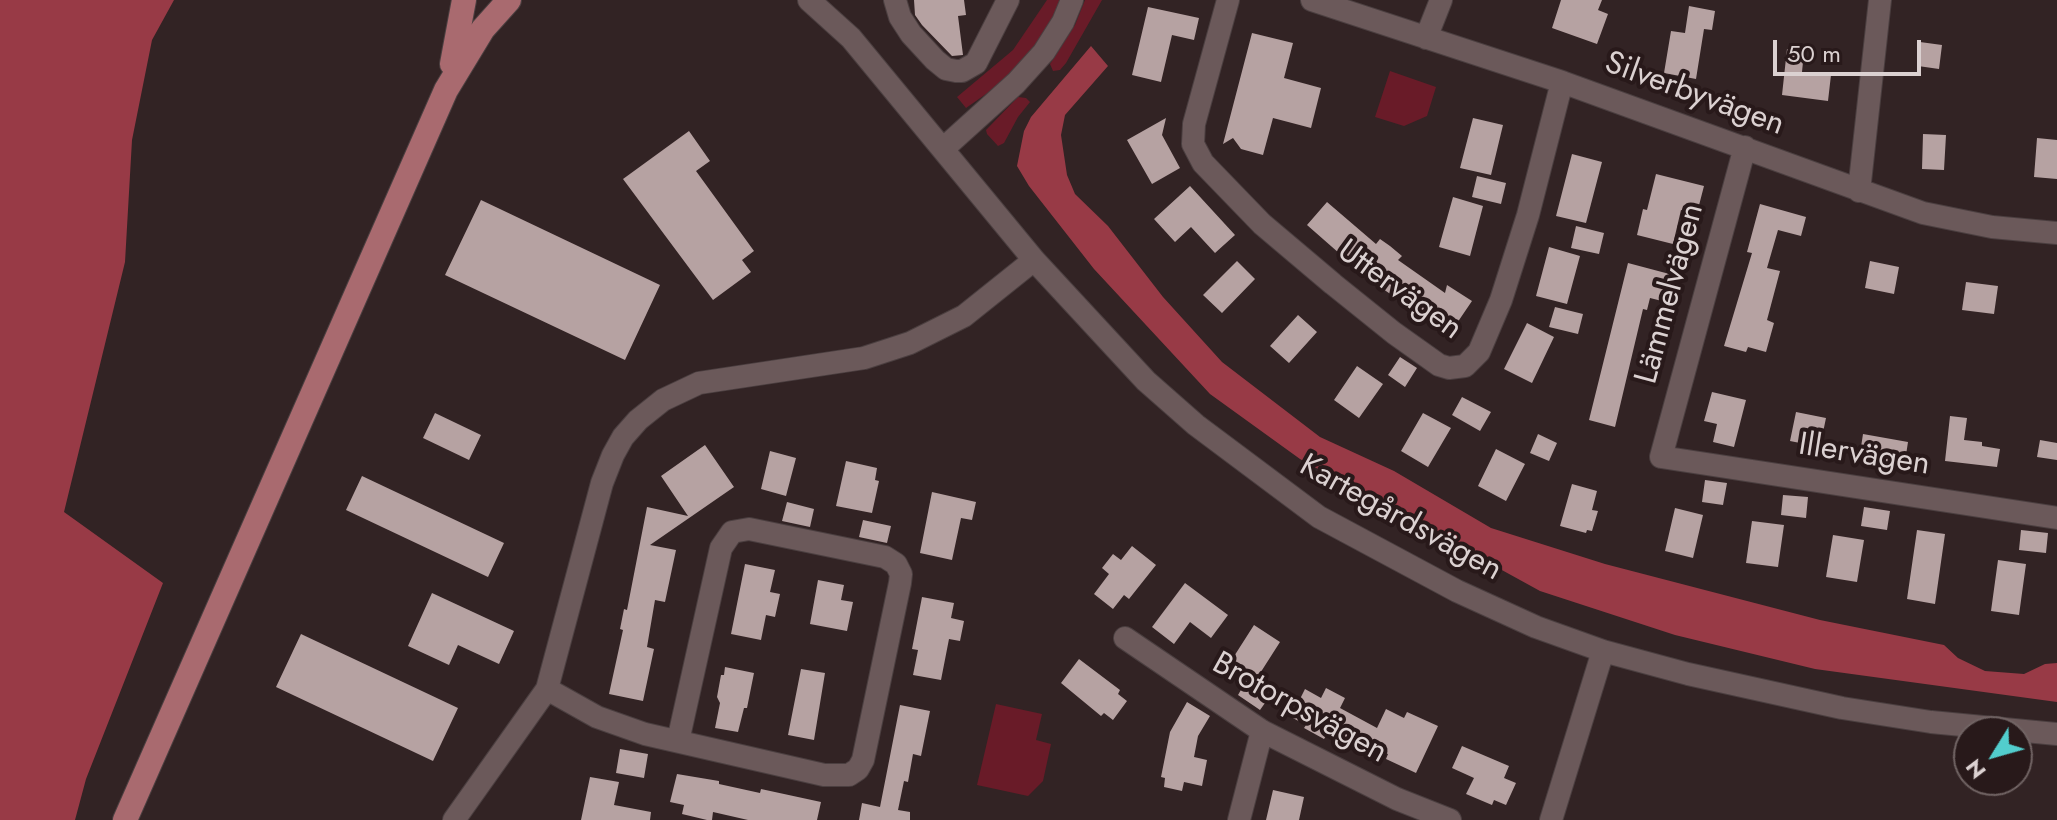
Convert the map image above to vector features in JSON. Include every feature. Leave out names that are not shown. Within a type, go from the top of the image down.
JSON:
[{"type":"main road","points":[[446,90],[464,0]]},
{"type":"main road","points":[[125,820],[446,90],[483,29],[509,0]]},
{"type":"street","name":"Kartegårdsvägen","points":[[809,0],[851,38],[1034,260],[1146,381],[1207,434],[1319,517],[1457,591],[1536,627],[1603,651],[1701,677],[1842,708],[1931,722],[2057,734]]},
{"type":"street","points":[[895,0],[900,17],[911,34],[935,60],[946,69],[956,71],[976,63],[1003,2]]},
{"type":"street","points":[[944,148],[1016,83],[1044,52],[1063,22],[1072,0]]},
{"type":"street","name":"Uttervägen","points":[[1228,0],[1194,124],[1193,144],[1203,163],[1262,224],[1333,284],[1394,333],[1439,365],[1449,368],[1458,369],[1472,361],[1489,332],[1528,215],[1562,82]]},
{"type":"street","name":"Silverbyvägen","points":[[1312,0],[1562,82],[1923,213],[1967,223],[2057,233]]},
{"type":"street","points":[[1426,38],[1441,0]]},
{"type":"street","points":[[1859,191],[1880,0]]},
{"type":"street","name":"Lämmelvägen","points":[[1661,457],[1745,147]]},
{"type":"street","points":[[454,820],[547,689],[602,483],[623,437],[649,409],[681,390],[718,379],[838,363],[889,352],[964,316],[1034,260]]},
{"type":"street","name":"Illervägen","points":[[1661,457],[2057,518]]},
{"type":"street","points":[[547,689],[608,722],[678,741],[839,777],[858,769],[863,760],[900,583],[901,574],[896,564],[885,557],[749,529],[732,532],[721,548],[714,572],[678,741]]},
{"type":"street","name":"Brotorpsvägen","points":[[1125,638],[1262,731],[1423,815],[1450,820]]},
{"type":"street","points":[[1551,820],[1603,651]]},
{"type":"street","points":[[1239,820],[1262,731]]},
{"type":"shaded area","points":[[0,0],[174,0],[152,40],[132,140],[125,262],[64,512],[163,583],[86,779],[75,820],[0,820]]},
{"type":"shaded area","points":[[1047,0],[1061,0],[1030,54],[996,87],[966,108],[957,97],[1013,50]]},
{"type":"shaded area","points":[[1085,0],[1102,0],[1066,63],[1060,70],[1053,71],[1050,64],[1075,25]]},
{"type":"shaded area","points":[[1091,46],[1108,66],[1065,115],[1061,135],[1067,175],[1075,194],[1108,226],[1163,297],[1222,362],[1320,437],[1394,471],[1491,528],[1605,564],[1820,620],[1944,645],[1958,658],[1985,671],[2024,674],[2045,664],[2057,663],[2057,702],[1815,669],[1675,635],[1540,591],[1300,459],[1210,394],[1094,269],[1017,166],[1024,131],[1031,117]]},
{"type":"shaded area","points":[[1390,71],[1436,87],[1427,116],[1404,126],[1375,117]]},
{"type":"shaded area","points":[[1018,97],[1030,102],[1004,143],[998,146],[986,130]]},
{"type":"shaded area","points":[[996,704],[1042,714],[1036,740],[1051,744],[1043,781],[1028,796],[977,785]]},
{"type":"building","points":[[914,0],[964,0],[966,15],[958,16],[963,55],[952,56],[922,25],[915,15]]},
{"type":"building","points":[[1561,0],[1602,0],[1598,10],[1608,14],[1597,44],[1552,28]]},
{"type":"building","points":[[1689,6],[1715,11],[1712,30],[1704,29],[1696,79],[1664,73],[1671,31],[1685,33]]},
{"type":"building","points":[[1148,7],[1199,18],[1194,40],[1172,35],[1161,82],[1132,75]]},
{"type":"building","points":[[1252,33],[1293,43],[1284,78],[1321,88],[1311,128],[1273,118],[1263,155],[1241,149],[1233,138],[1223,144]]},
{"type":"building","points":[[1920,42],[1942,45],[1939,69],[1918,66]]},
{"type":"building","points":[[1787,49],[1804,52],[1802,72],[1831,75],[1828,101],[1782,95]]},
{"type":"building","points":[[1166,118],[1162,135],[1180,168],[1152,184],[1127,140]]},
{"type":"building","points":[[1473,118],[1503,125],[1491,175],[1460,168]]},
{"type":"building","points":[[689,131],[710,161],[696,171],[754,251],[742,260],[751,272],[713,300],[623,179]]},
{"type":"building","points":[[1923,134],[1946,135],[1944,170],[1922,169]]},
{"type":"building","points":[[2037,138],[2057,140],[2057,179],[2034,177]]},
{"type":"building","points":[[1572,154],[1602,162],[1586,223],[1556,216]]},
{"type":"building","points":[[1656,174],[1704,186],[1697,213],[1681,210],[1673,244],[1637,235]]},
{"type":"building","points":[[1477,176],[1506,183],[1501,204],[1472,197]]},
{"type":"building","points":[[1190,186],[1235,235],[1215,253],[1191,227],[1175,242],[1154,219]]},
{"type":"building","points":[[1453,197],[1483,206],[1470,256],[1439,247]]},
{"type":"building","points":[[481,200],[660,285],[625,360],[445,275]]},
{"type":"building","points":[[1327,202],[1376,244],[1380,239],[1390,246],[1402,256],[1398,260],[1445,293],[1447,285],[1472,301],[1455,326],[1441,317],[1436,325],[1383,289],[1388,281],[1363,259],[1356,268],[1307,225]]},
{"type":"building","points":[[1760,204],[1806,217],[1801,236],[1778,230],[1767,268],[1780,271],[1767,320],[1774,323],[1766,352],[1748,347],[1746,352],[1724,346],[1752,253],[1747,252]]},
{"type":"building","points":[[1576,226],[1604,233],[1599,254],[1571,248]]},
{"type":"building","points":[[1549,247],[1580,256],[1567,304],[1536,296]]},
{"type":"building","points":[[1237,261],[1255,279],[1222,313],[1203,295]]},
{"type":"building","points":[[1870,261],[1899,267],[1894,294],[1865,288]]},
{"type":"building","points":[[1628,263],[1677,276],[1670,303],[1650,298],[1647,310],[1643,309],[1615,427],[1589,420]]},
{"type":"building","points":[[1966,282],[1998,286],[1994,314],[1962,310]]},
{"type":"building","points":[[1555,307],[1583,314],[1578,334],[1549,327]]},
{"type":"building","points":[[1298,315],[1317,332],[1289,363],[1270,346]]},
{"type":"building","points":[[1527,323],[1554,337],[1532,383],[1504,369]]},
{"type":"building","points":[[1400,357],[1417,368],[1405,387],[1388,375]]},
{"type":"building","points":[[1357,366],[1383,384],[1359,418],[1334,400]]},
{"type":"building","points":[[1712,392],[1746,400],[1734,447],[1713,442],[1717,424],[1704,421]]},
{"type":"building","points":[[1462,397],[1491,412],[1480,431],[1452,415]]},
{"type":"building","points":[[1796,412],[1826,418],[1820,447],[1790,441]]},
{"type":"building","points":[[435,413],[481,435],[469,460],[423,438]]},
{"type":"building","points":[[1423,413],[1451,428],[1428,467],[1401,451]]},
{"type":"building","points":[[1950,416],[1967,418],[1964,440],[1982,442],[1982,446],[2000,449],[1997,467],[1945,461]]},
{"type":"building","points":[[1538,434],[1557,443],[1549,461],[1530,453]]},
{"type":"building","points":[[1863,434],[1908,442],[1904,468],[1859,460]]},
{"type":"building","points":[[2040,440],[2057,443],[2057,460],[2037,457]]},
{"type":"building","points":[[705,445],[734,487],[650,545],[676,550],[665,602],[655,600],[647,647],[654,649],[643,701],[609,694],[647,507],[688,516],[661,476]]},
{"type":"building","points":[[1496,449],[1525,464],[1506,501],[1478,486]]},
{"type":"building","points":[[770,451],[796,458],[786,496],[761,489]]},
{"type":"building","points":[[846,461],[877,468],[875,480],[879,481],[872,513],[836,506]]},
{"type":"building","points":[[362,476],[504,543],[488,577],[346,510]]},
{"type":"building","points":[[1705,480],[1727,483],[1723,505],[1702,502]]},
{"type":"building","points":[[1572,484],[1597,491],[1592,510],[1598,511],[1592,531],[1587,530],[1586,533],[1560,526]]},
{"type":"building","points":[[932,492],[976,502],[972,520],[961,518],[952,560],[920,553]]},
{"type":"building","points":[[1783,495],[1808,497],[1806,518],[1781,515]]},
{"type":"building","points":[[787,502],[814,509],[810,527],[782,521]]},
{"type":"building","points":[[1864,507],[1890,511],[1887,530],[1861,526]]},
{"type":"building","points":[[1675,508],[1703,515],[1693,558],[1665,551]]},
{"type":"building","points":[[863,520],[891,526],[887,543],[859,537]]},
{"type":"building","points":[[1752,521],[1784,525],[1778,567],[1746,563]]},
{"type":"building","points":[[1917,530],[1945,534],[1935,604],[1907,599]]},
{"type":"building","points":[[2021,530],[2048,533],[2046,553],[2019,550]]},
{"type":"building","points":[[1833,535],[1864,540],[1857,582],[1826,577]]},
{"type":"building","points":[[1132,546],[1156,565],[1129,599],[1124,595],[1113,609],[1094,594],[1109,574],[1102,568],[1113,554],[1121,560]]},
{"type":"building","points":[[1998,560],[2026,564],[2019,615],[1991,611]]},
{"type":"building","points":[[745,564],[775,570],[770,592],[780,594],[775,617],[766,615],[761,640],[731,634]]},
{"type":"building","points":[[818,580],[844,585],[841,600],[853,602],[847,631],[810,624]]},
{"type":"building","points":[[1185,583],[1228,615],[1211,638],[1190,622],[1174,644],[1152,627]]},
{"type":"building","points":[[432,593],[514,631],[499,664],[458,645],[449,665],[408,646]]},
{"type":"building","points":[[922,597],[954,603],[951,618],[964,621],[960,641],[949,639],[941,680],[913,675],[918,650],[912,649]]},
{"type":"building","points":[[1254,625],[1280,642],[1257,678],[1231,661]]},
{"type":"building","points":[[301,634],[458,708],[433,761],[276,687]]},
{"type":"building","points":[[1079,659],[1120,690],[1118,694],[1127,701],[1113,720],[1104,713],[1101,716],[1061,683]]},
{"type":"building","points":[[725,667],[754,673],[747,708],[744,708],[738,732],[715,728],[720,703],[717,697]]},
{"type":"building","points":[[801,669],[825,673],[814,740],[788,735]]},
{"type":"building","points":[[1246,681],[1270,696],[1260,710],[1238,695]]},
{"type":"building","points":[[1326,688],[1345,698],[1340,708],[1377,728],[1386,709],[1404,718],[1407,712],[1438,726],[1416,773],[1386,759],[1388,754],[1351,737],[1346,746],[1326,736],[1324,739],[1291,717],[1305,689],[1321,698]]},
{"type":"building","points":[[1187,702],[1210,716],[1198,736],[1194,757],[1207,760],[1202,786],[1184,782],[1182,791],[1164,787],[1165,778],[1161,777],[1170,732]]},
{"type":"building","points":[[900,705],[930,711],[921,756],[913,754],[908,782],[904,781],[898,810],[910,812],[910,820],[859,820],[862,803],[880,807]]},
{"type":"building","points":[[1462,746],[1509,766],[1504,778],[1516,783],[1506,805],[1494,800],[1492,805],[1466,794],[1474,778],[1452,768]]},
{"type":"building","points":[[620,749],[648,754],[644,778],[616,773]]},
{"type":"building","points":[[677,774],[719,781],[719,784],[760,793],[761,789],[821,802],[817,820],[748,820],[713,812],[712,820],[707,820],[682,814],[684,805],[670,802]]},
{"type":"building","points":[[590,777],[619,782],[614,805],[651,812],[650,820],[581,820]]},
{"type":"building","points":[[1273,790],[1304,797],[1299,820],[1266,820]]}]
